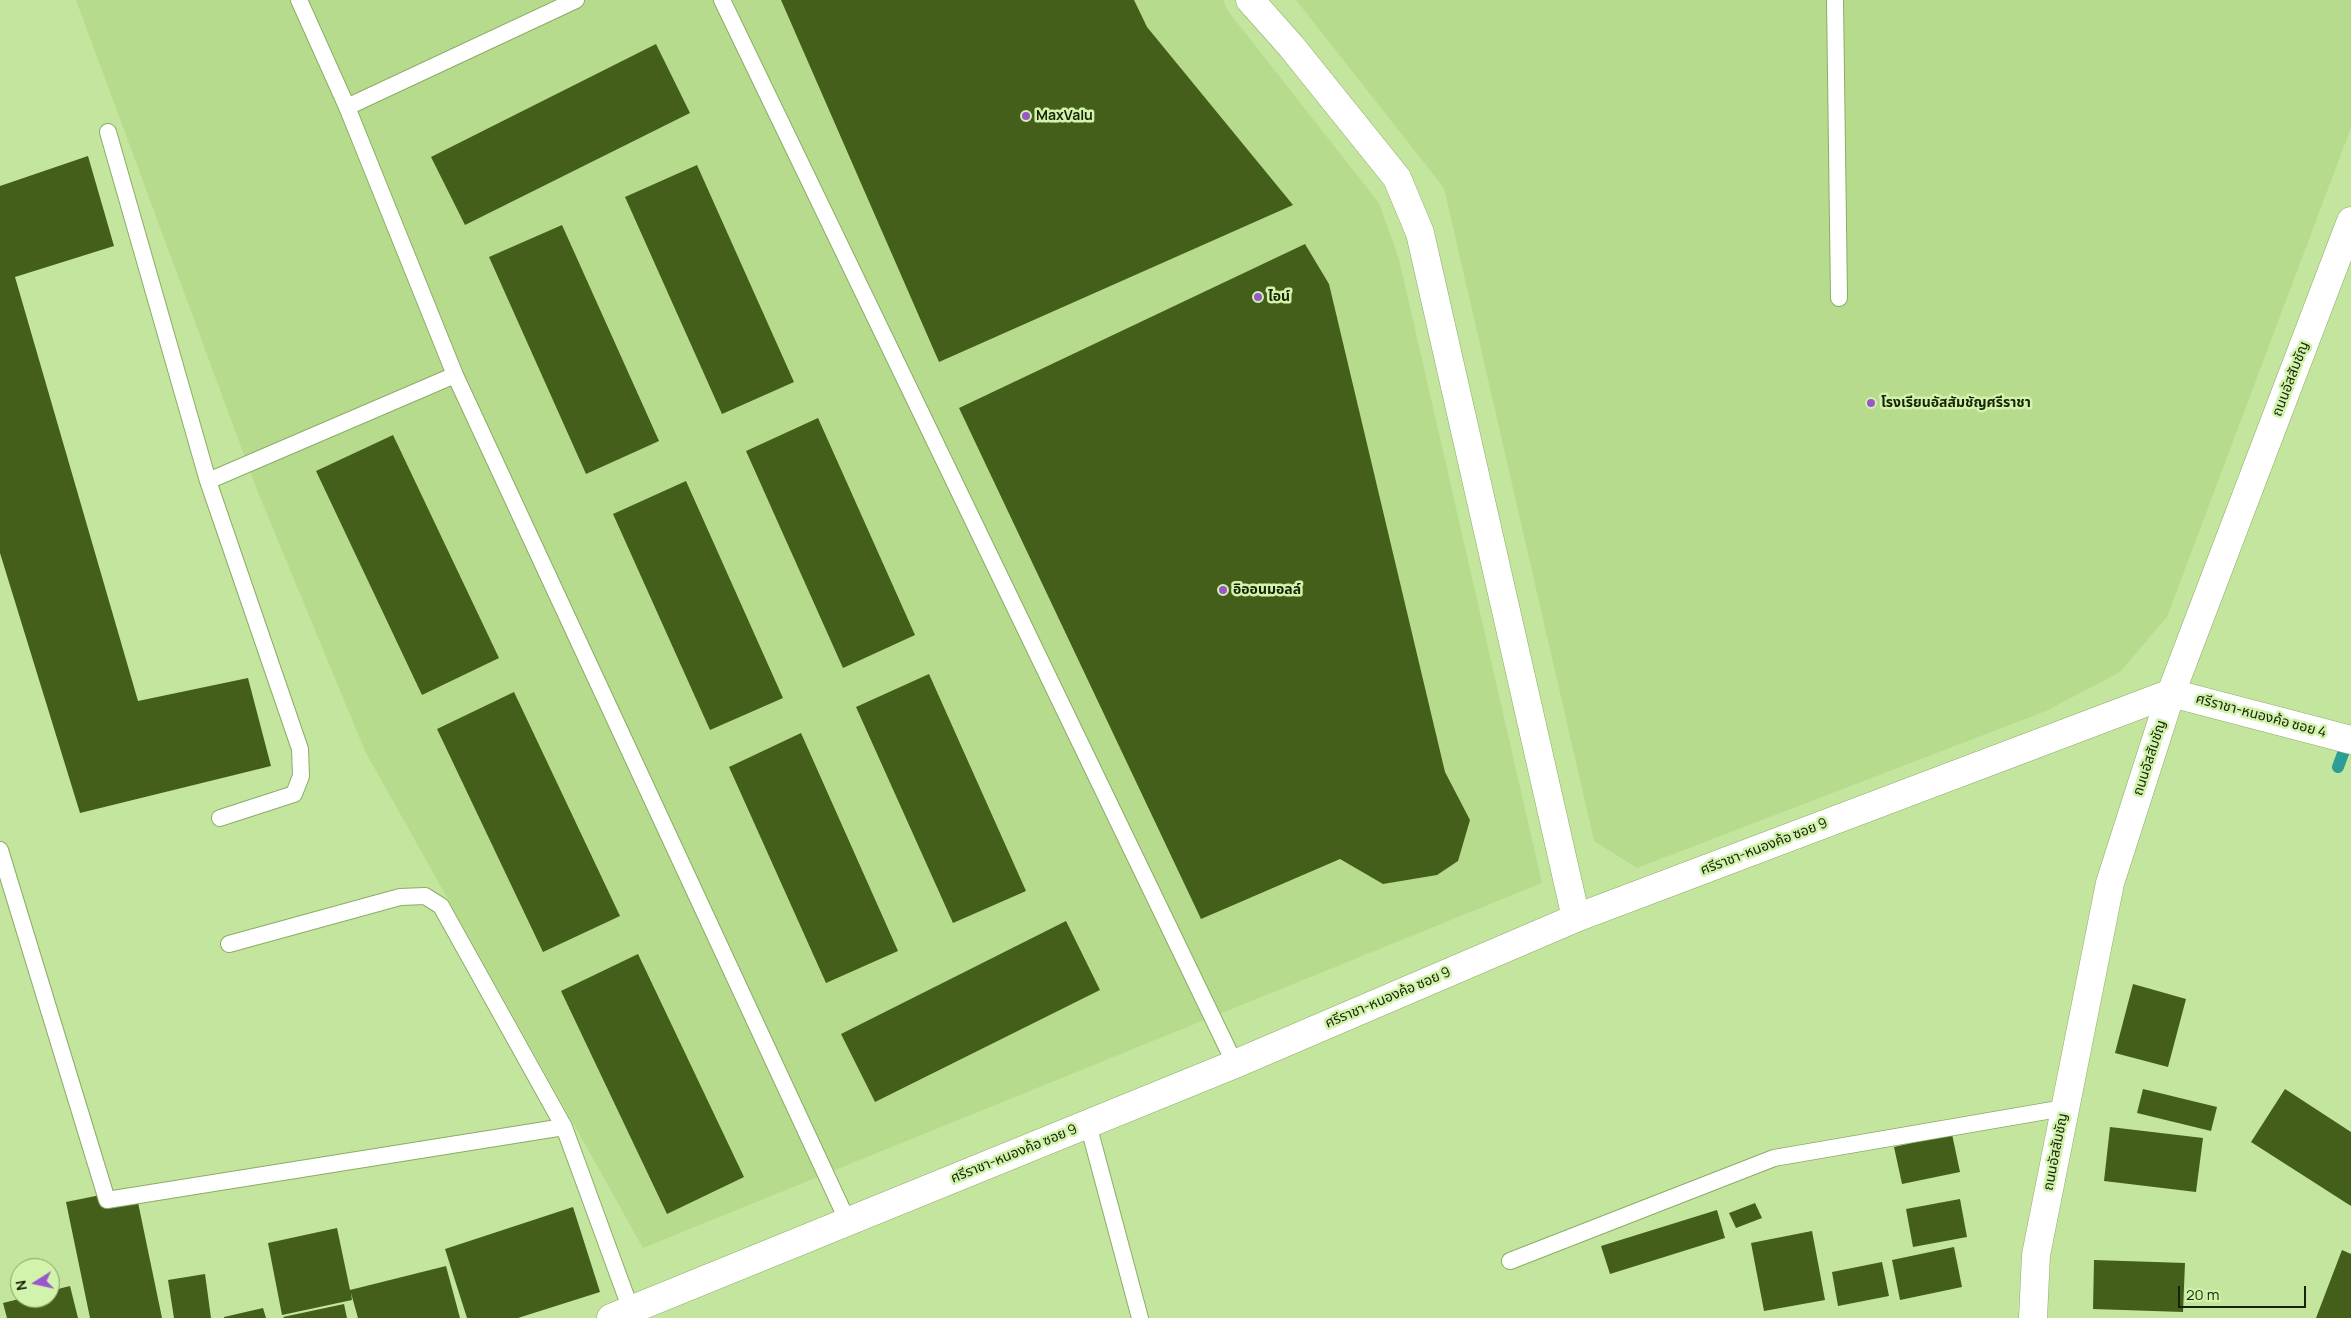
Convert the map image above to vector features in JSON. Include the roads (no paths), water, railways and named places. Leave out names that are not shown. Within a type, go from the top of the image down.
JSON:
[{"type":"street","points":[[1250,0],[1291,46],[1397,178],[1420,233],[1576,918]]},
{"type":"street","name":"ถนนอัสสัมชัญ","points":[[2033,1318],[2036,1255],[2110,883],[2171,693],[2351,221]]},
{"type":"street","name":"ศรีราชา-หนองค้อ ซอย 9","points":[[621,1314],[1235,1064],[1576,918],[2171,693]]},
{"type":"street","name":"ศรีราชา-หนองค้อ ซอย 4","points":[[2171,693],[2351,740]]},
{"type":"lane","points":[[299,0],[348,107],[455,375],[848,1222]]},
{"type":"lane","points":[[348,107],[576,0]]},
{"type":"lane","points":[[722,0],[1235,1064]]},
{"type":"lane","points":[[1835,0],[1839,298]]},
{"type":"lane","points":[[108,132],[208,481],[300,749],[301,776],[294,794],[220,818]]},
{"type":"lane","points":[[208,481],[455,375]]},
{"type":"lane","points":[[0,850],[107,1200],[564,1127]]},
{"type":"lane","points":[[229,944],[400,897],[412,895],[433,899],[441,906],[468,951],[564,1127],[621,1314]]},
{"type":"lane","points":[[1510,1261],[1774,1158],[2064,1108]]},
{"type":"lane","points":[[1088,1124],[1140,1318]]},
{"type":"waterway","points":[[2338,767],[2349,737]]},
{"type":"place","name":"MaxValu","points":[[1026,116]]},
{"type":"place","name":"ไอน์","points":[[1258,297]]},
{"type":"place","name":"โรงเรียนอัสสัมชัญศรีราชา","points":[[1871,403]]},
{"type":"place","name":"อิออนมอลล์","points":[[1223,590]]}]
